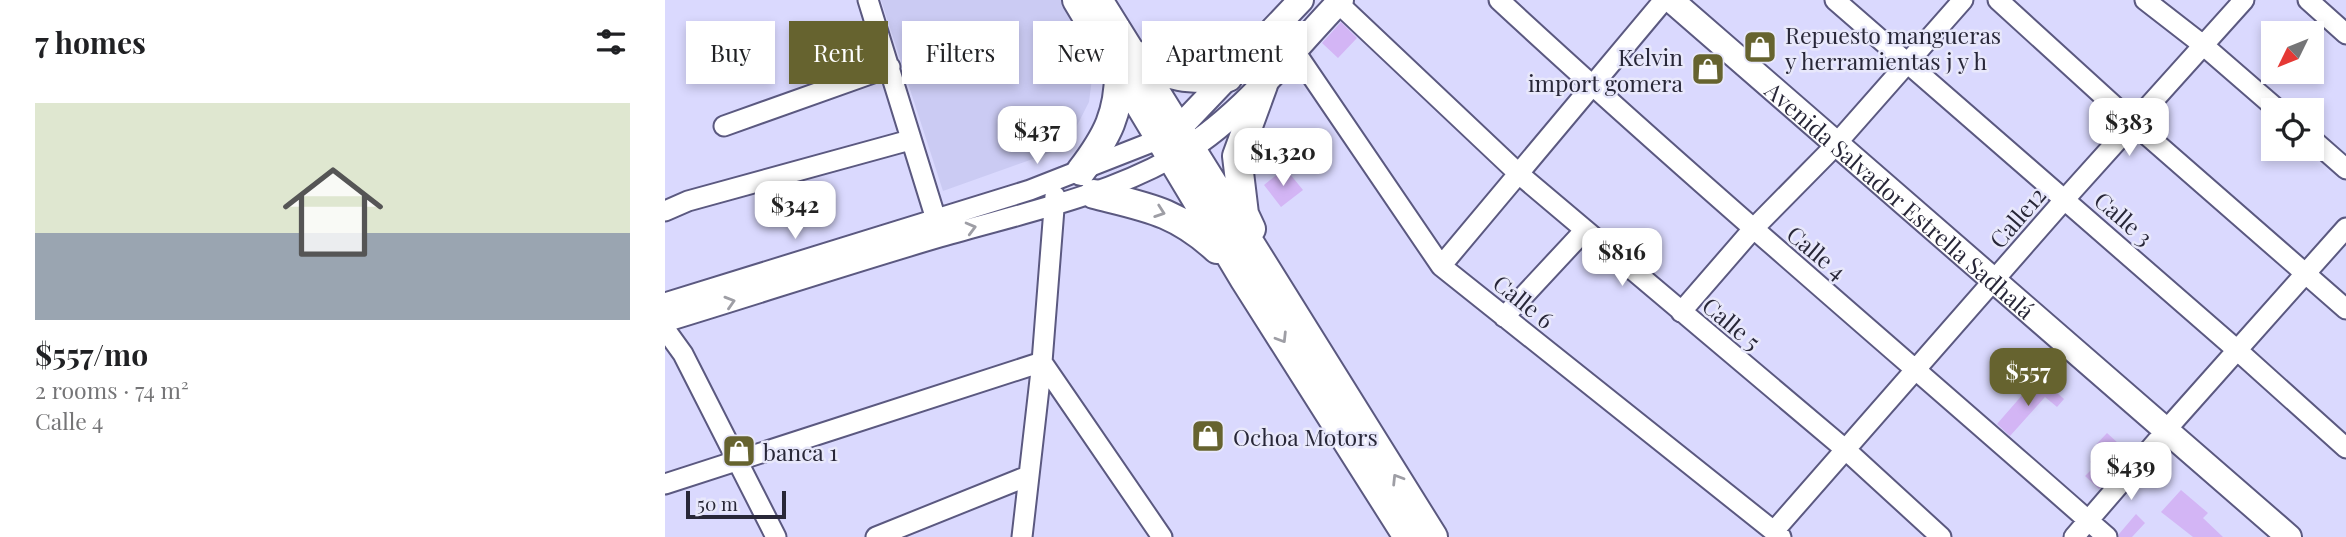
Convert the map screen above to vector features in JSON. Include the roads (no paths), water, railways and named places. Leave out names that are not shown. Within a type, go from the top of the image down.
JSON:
[{"type":"highway","points":[[1077,0],[1093,21]]},
{"type":"highway","points":[[1098,0],[1107,21]]},
{"type":"highway","points":[[1128,66],[1176,143],[1295,316],[1433,537]]},
{"type":"highway","points":[[1120,84],[1104,142],[1077,182],[1154,209],[1189,225],[1224,255],[1245,280]]},
{"type":"highway","points":[[1263,85],[1237,156],[1244,214],[1295,316]]},
{"type":"highway","points":[[1176,143],[1245,280],[1408,537]]},
{"type":"main road","points":[[1281,21],[1301,0]]},
{"type":"main road","points":[[1307,36],[1339,2]]},
{"type":"main road","name":"Avenida Salvador Estrella Sadhalá","points":[[1661,2],[2161,436],[2268,537]]},
{"type":"main road","points":[[1176,143],[1222,84]]},
{"type":"main road","points":[[1176,143],[1263,85]]},
{"type":"main road","name":"Avenida Salvador Estrella Sadhalá","points":[[2161,436],[2289,537]]},
{"type":"street","points":[[869,0],[938,228]]},
{"type":"street","name":"Calle 4","points":[[1499,0],[1752,229],[2106,537]]},
{"type":"street","name":"Calle 3","points":[[1835,0],[2346,448]]},
{"type":"street","points":[[1681,312],[1752,229],[1832,149],[1963,0]]},
{"type":"street","points":[[1998,0],[2133,123],[2346,309]]},
{"type":"street","points":[[2145,0],[2265,98]]},
{"type":"street","points":[[2308,0],[2346,34]]},
{"type":"street","name":"Calle 5","points":[[1339,2],[1519,174],[1846,450],[1941,537]]},
{"type":"street","points":[[1440,266],[1661,2]]},
{"type":"street","name":"Calle12","points":[[1777,534],[1916,369],[2203,45],[2233,4]]},
{"type":"street","points":[[724,126],[890,67]]},
{"type":"street","name":"Calle 6","points":[[1307,69],[1440,266],[1777,534]]},
{"type":"street","points":[[665,211],[688,201],[910,140]]},
{"type":"street","points":[[665,322],[1077,182],[1176,143]]},
{"type":"street","points":[[2324,150],[2346,169]]},
{"type":"street","points":[[665,303],[938,228],[1055,205],[1077,182]]},
{"type":"street","points":[[1022,537],[1042,362],[1055,205],[1077,182]]},
{"type":"street","points":[[2074,537],[2346,228]]},
{"type":"street","points":[[1504,317],[1585,230]]},
{"type":"street","points":[[665,329],[683,354],[776,537]]},
{"type":"street","points":[[665,484],[1042,362]]},
{"type":"street","points":[[1042,362],[1162,537]]},
{"type":"street","points":[[876,537],[1028,476]]},
{"type":"place","name":"Repuesto mangueras y herramientas j y h","points":[[1760,47]]},
{"type":"place","name":"Kelvin import gomera","points":[[1708,69]]},
{"type":"place","name":"Ochoa Motors","points":[[1208,436]]},
{"type":"place","name":"banca 1","points":[[739,451]]}]
